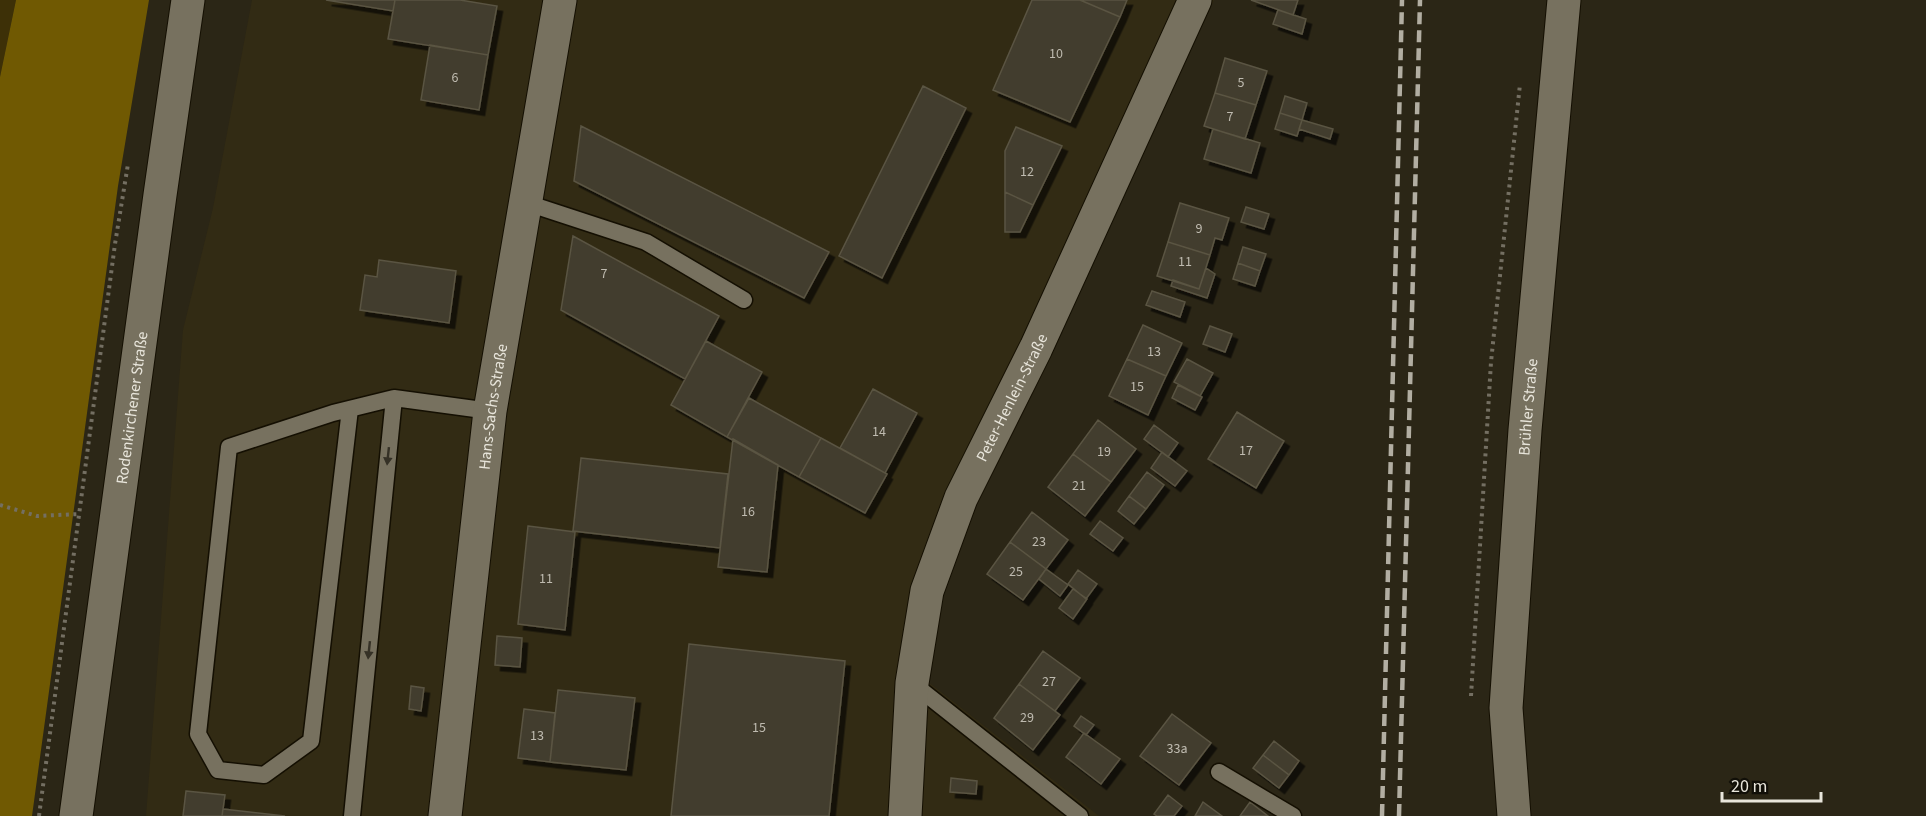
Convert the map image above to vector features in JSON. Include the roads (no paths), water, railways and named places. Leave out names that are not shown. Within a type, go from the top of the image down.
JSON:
[{"type":"street","name":"Rodenkirchener Straße","points":[[76,816],[188,0]]},
{"type":"street","name":"Hans-Sachs-Straße","points":[[445,816],[490,411],[560,0]]},
{"type":"street","name":"Peter-Henlein-Straße","points":[[905,816],[912,683],[927,591],[961,498],[1041,337],[1195,0]]},
{"type":"street","name":"Brühler Straße","points":[[1514,816],[1506,708],[1525,430],[1564,0]]},
{"type":"lane","points":[[527,203],[646,242],[744,300]]},
{"type":"lane","points":[[350,409],[311,741],[264,775],[218,770],[198,734],[229,447],[350,409],[394,398],[490,411]]},
{"type":"lane","points":[[352,816],[394,398]]},
{"type":"lane","points":[[912,683],[1080,816]]},
{"type":"lane","points":[[1219,772],[1293,816]]},
{"type":"railway","points":[[1382,816],[1402,0]]},
{"type":"railway","points":[[1399,816],[1420,0]]}]
